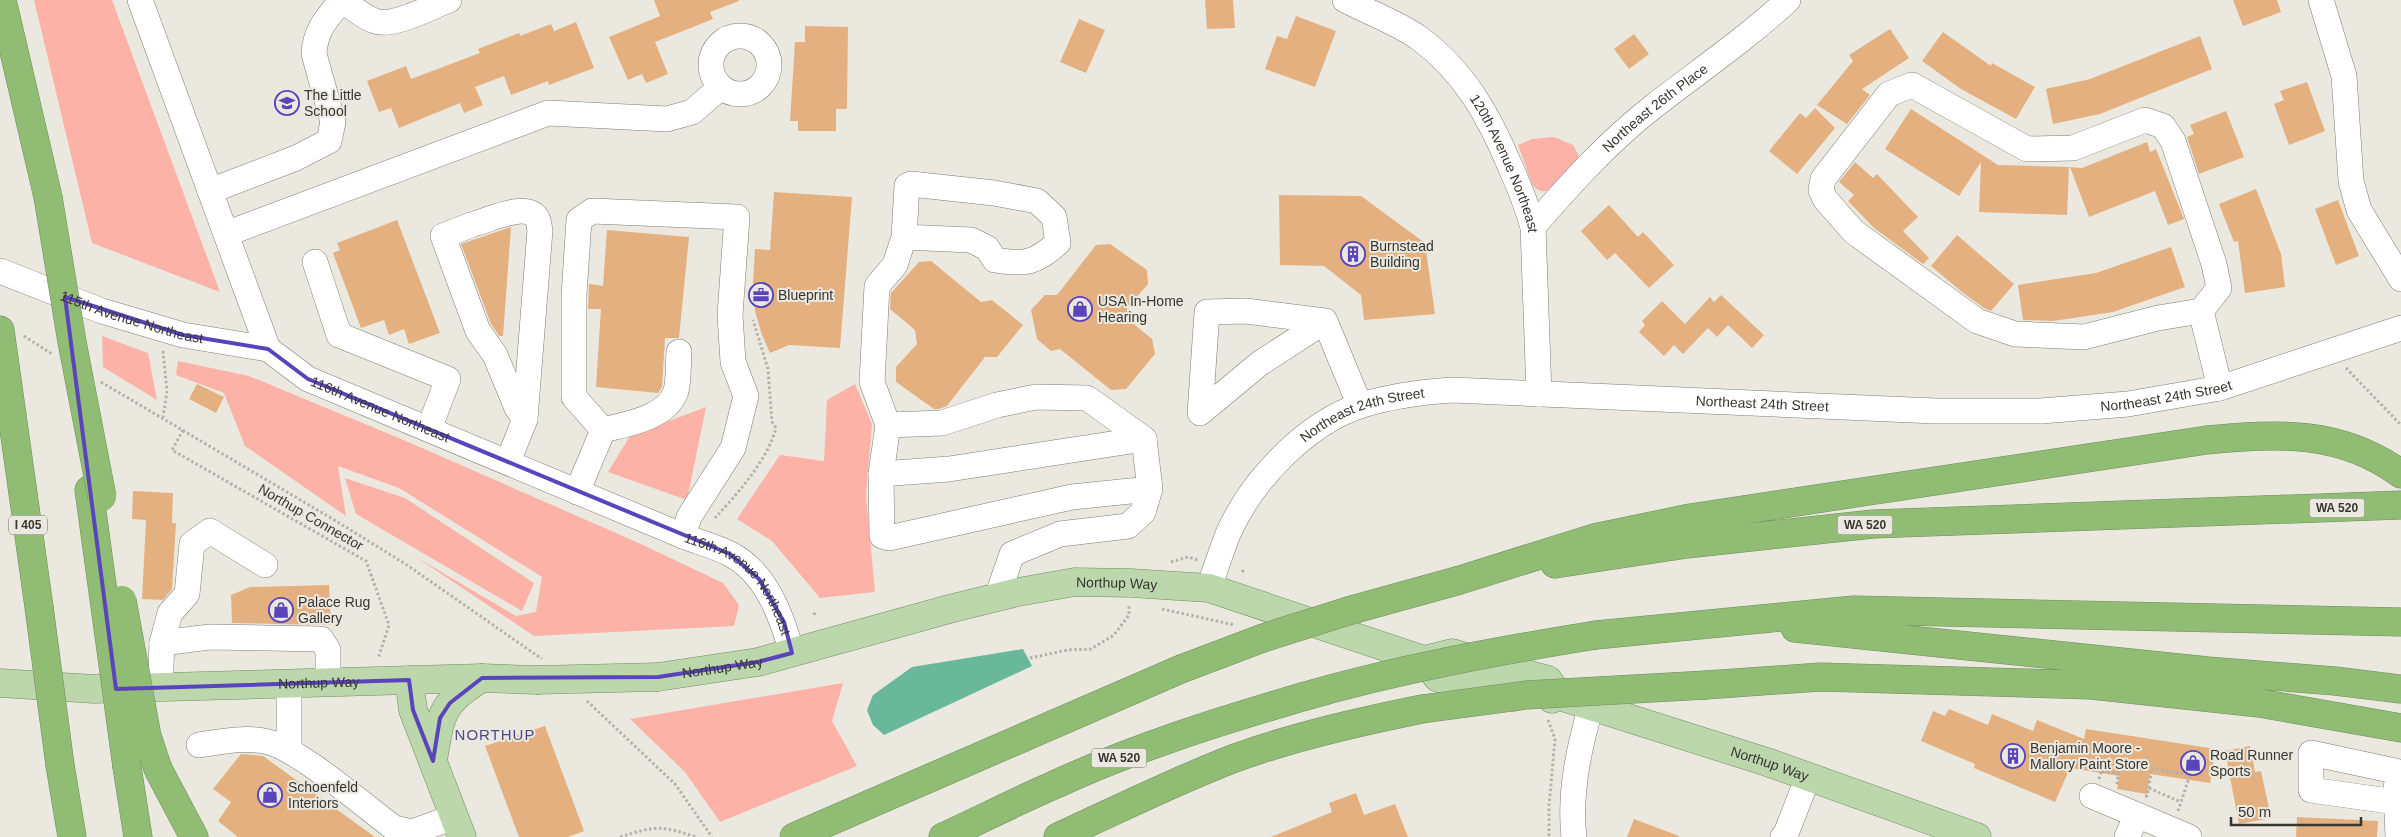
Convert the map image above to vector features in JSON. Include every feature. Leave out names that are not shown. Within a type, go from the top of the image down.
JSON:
[{"type":"highway","points":[[2,0],[48,197],[63,348],[96,494],[113,600],[127,767],[138,837]]},
{"type":"highway","name":"I 405","points":[[11,333],[17,444],[60,766],[72,837]]},
{"type":"highway","points":[[1460,580],[1594,538],[1690,518],[2207,440],[2267,434],[2322,439],[2356,449],[2382,461],[2401,474]]},
{"type":"highway","name":"WA 520","points":[[794,837],[1181,670],[1263,638],[1348,611],[1460,580],[1687,544],[1873,524],[2401,505]]},
{"type":"highway","points":[[113,600],[147,736],[158,769],[194,837]]},
{"type":"highway","name":"WA 520","points":[[943,837],[1054,784],[1174,736],[1358,681],[1436,663],[1596,635],[1854,610],[2401,622]]},
{"type":"highway","points":[[1736,622],[2401,689]]},
{"type":"highway","points":[[1058,837],[1193,775],[1268,747],[1361,722],[1422,709],[1526,695],[1820,677],[2091,685],[2259,703],[2401,728]]},
{"type":"highway","points":[[784,837],[823,823]]},
{"type":"main road","name":"Northup Way","points":[[0,683],[94,689],[482,678],[536,680],[658,676],[716,670],[792,653],[997,597],[1075,582],[1131,583],[1209,588],[1424,660],[1452,653],[1548,680],[1559,696],[1808,777],[1977,837]]},
{"type":"main road","points":[[433,761],[438,725],[444,711],[456,696],[482,678]]},
{"type":"main road","points":[[409,680],[413,710],[458,827]]},
{"type":"street","points":[[140,0],[268,349]]},
{"type":"street","points":[[210,191],[296,158],[325,144],[332,134],[332,115],[314,54],[314,44],[321,25],[342,0],[375,22],[384,23],[449,0]]},
{"type":"street","name":"120th Avenue Northeast","points":[[1345,0],[1418,38],[1459,74],[1478,100],[1495,130],[1528,209],[1533,227],[1539,394]]},
{"type":"street","name":"Northeast 26th Place","points":[[1533,227],[1607,147],[1653,107],[1723,55],[1788,0]]},
{"type":"street","points":[[2321,0],[2344,76],[2351,180],[2357,203],[2381,248],[2401,279]]},
{"type":"street","points":[[2202,311],[2158,318],[2084,337],[2015,334],[1976,321],[1854,232],[1825,199],[1821,190],[1824,179],[1890,94],[1912,85],[2027,149],[2073,148],[2145,120],[2163,126],[2173,141],[2214,264],[2219,288],[2202,311],[2220,388]]},
{"type":"street","points":[[226,234],[548,113],[667,119],[692,112],[721,87]]},
{"type":"street","points":[[904,238],[971,240],[987,248],[995,260],[1016,263],[1038,260],[1058,243],[1054,217],[1037,201],[994,193],[911,184],[905,190],[904,238],[895,265],[877,286],[872,382],[888,425],[881,474],[882,536],[889,538],[1072,497],[1150,489]]},
{"type":"street","points":[[508,462],[525,419],[540,230],[537,218],[530,213],[520,210],[443,236],[478,331],[495,354],[517,408],[525,419]]},
{"type":"street","points":[[603,430],[574,397],[574,295],[579,220],[592,211],[736,217],[730,315],[733,362],[746,396],[733,448],[689,517],[683,536]]},
{"type":"street","points":[[315,262],[339,335],[448,379],[429,429]]},
{"type":"street","name":"115th Avenue Northeast","points":[[0,271],[102,311],[183,335],[268,349]]},
{"type":"street","points":[[1246,311],[1325,320],[1259,364],[1200,413],[1207,312],[1246,311]]},
{"type":"street","points":[[1325,320],[1360,406]]},
{"type":"street","name":"Northeast 24th Street","points":[[1209,588],[1229,533],[1254,490],[1285,453],[1322,425],[1360,406],[1409,393],[1452,390],[1936,411],[2041,411],[2128,404],[2220,388],[2401,328]]},
{"type":"street","name":"116th Avenue Northeast","points":[[268,349],[308,380],[730,554],[759,579],[784,622],[792,653]]},
{"type":"street","points":[[603,430],[626,424],[663,408],[676,390],[679,352]]},
{"type":"street","points":[[888,425],[942,423],[997,405],[1036,397],[1087,398],[1144,440],[1150,489],[1143,512],[1128,526],[1060,534],[1012,554],[997,597]]},
{"type":"street","points":[[577,492],[603,430]]},
{"type":"street","points":[[881,474],[949,469],[1144,440]]},
{"type":"street","points":[[160,688],[162,643],[170,613],[187,594],[192,544],[210,531],[265,564]]},
{"type":"street","points":[[162,643],[210,638],[321,639],[328,650],[328,682]]},
{"type":"street","points":[[289,684],[289,749]]},
{"type":"street","points":[[1574,837],[1573,802],[1576,772],[1581,739],[1591,706]]},
{"type":"street","points":[[199,744],[240,740],[264,741],[289,749],[394,828],[412,832],[458,827]]},
{"type":"street","points":[[2396,802],[2311,790],[2312,753],[2398,771],[2396,802],[2398,837]]},
{"type":"street","points":[[1783,837],[1808,777]]},
{"type":"street","points":[[2103,780],[2134,816],[2189,837]]},
{"type":"path","points":[[159,328],[168,392],[163,417]]},
{"type":"path","points":[[11,333],[63,348]]},
{"type":"path","points":[[2347,369],[2401,425]]},
{"type":"path","points":[[96,379],[336,521]]},
{"type":"path","name":"Northup Connector","points":[[183,430],[172,450],[366,561],[389,625],[377,662]]},
{"type":"path","points":[[1168,563],[1188,557],[1190,559]]},
{"type":"path","points":[[1030,658],[1068,650],[1091,649],[1114,636],[1129,614],[1131,583]]},
{"type":"path","points":[[1162,611],[1219,620]]},
{"type":"path","points":[[1549,837],[1549,806],[1555,738]]},
{"type":"path","points":[[2134,816],[2147,796],[2152,768],[2191,773],[2177,813]]},
{"type":"path","points":[[2149,788],[2181,802]]},
{"type":"path","points":[[620,837],[652,827],[676,830],[696,837]]},
{"type":"highlighted area","points":[[65,297],[183,335],[268,349],[308,379],[730,554],[759,579],[784,622],[792,653],[758,662],[658,677],[482,678],[450,703],[440,718],[433,761],[413,710],[409,680],[116,689]]},
{"type":"shaded area","points":[[34,0],[112,0],[220,292],[92,243]]},
{"type":"shaded area","points":[[1554,137],[1573,145],[1579,156],[1564,177],[1551,189],[1545,191],[1538,190],[1532,184],[1518,145],[1532,139]]},
{"type":"shaded area","points":[[102,336],[148,353],[157,400],[103,367]]},
{"type":"shaded area","points":[[178,361],[249,376],[406,441],[641,544],[723,583],[739,605],[734,626],[534,636],[416,557],[516,616],[536,612],[542,577],[399,488],[338,466],[346,516],[245,446],[224,393],[176,375]]},
{"type":"shaded area","points":[[855,384],[872,424],[866,495],[875,592],[820,598],[772,541],[737,519],[780,455],[824,461],[827,400]]},
{"type":"shaded area","points":[[706,407],[687,500],[608,472],[630,436]]},
{"type":"shaded area","points":[[345,478],[405,498],[534,583],[522,611],[356,514]]},
{"type":"shaded area","points":[[1023,649],[1032,666],[884,735],[873,725],[867,710],[873,695],[912,667]]},
{"type":"shaded area","points":[[843,683],[832,721],[857,766],[720,822],[685,772],[630,719]]},
{"type":"building","points":[[654,0],[739,1],[710,12],[713,19],[655,42],[668,74],[646,83],[642,74],[628,80],[609,37],[660,16]]},
{"type":"building","points":[[1205,0],[1233,0],[1235,28],[1207,29]]},
{"type":"building","points":[[2233,0],[2277,0],[2281,12],[2243,26]]},
{"type":"building","points":[[1296,16],[1336,31],[1315,87],[1265,69],[1277,36],[1287,39]]},
{"type":"building","points":[[1079,19],[1105,30],[1086,73],[1060,62]]},
{"type":"building","points":[[576,22],[594,68],[549,85],[548,81],[511,95],[504,76],[475,87],[483,105],[464,113],[460,103],[399,128],[391,108],[379,112],[367,81],[406,66],[411,79],[480,53],[478,49],[519,33],[520,36],[551,24],[554,31]]},
{"type":"building","points":[[805,26],[848,27],[847,109],[836,109],[836,131],[798,131],[798,121],[790,121],[795,42],[805,42]]},
{"type":"building","points":[[1890,29],[1909,58],[1862,89],[1870,95],[1847,124],[1817,105],[1853,61],[1849,55]]},
{"type":"building","points":[[1943,32],[1991,66],[1992,63],[2035,87],[2016,119],[1961,89],[1922,61]]},
{"type":"building","points":[[1634,34],[1649,54],[1629,69],[1614,49]]},
{"type":"building","points":[[2200,36],[2212,69],[2100,114],[2053,124],[2046,89],[2090,79]]},
{"type":"building","points":[[2307,82],[2325,131],[2289,145],[2274,104],[2284,100],[2280,91]]},
{"type":"building","points":[[1815,108],[1835,128],[1797,174],[1769,151],[1800,113],[1806,118]]},
{"type":"building","points":[[1911,109],[1998,165],[2069,167],[2067,215],[1979,212],[1981,162],[1959,196],[1885,149]]},
{"type":"building","points":[[2226,111],[2244,157],[2199,174],[2187,137],[2194,134],[2190,125]]},
{"type":"building","points":[[2147,142],[2150,152],[2156,149],[2184,219],[2168,225],[2155,191],[2089,217],[2070,167],[2082,168]]},
{"type":"building","points":[[1855,162],[1873,178],[1877,174],[1918,217],[1903,231],[1929,258],[1923,264],[1874,228],[1848,201],[1854,195],[1839,182]]},
{"type":"building","points":[[2256,189],[2281,254],[2285,287],[2245,293],[2238,241],[2234,242],[2219,204]]},
{"type":"building","points":[[774,192],[852,197],[840,348],[789,345],[770,353],[762,335],[755,311],[753,282],[755,249],[770,250]]},
{"type":"building","name":"Burnstead Building","points":[[1279,195],[1361,196],[1425,243],[1435,314],[1364,320],[1361,295],[1324,266],[1280,265]]},
{"type":"building","points":[[2338,200],[2359,256],[2336,265],[2315,209]]},
{"type":"building","points":[[1609,205],[1638,237],[1643,232],[1674,265],[1649,288],[1615,253],[1607,260],[1581,231]]},
{"type":"building","points":[[397,220],[440,333],[409,344],[404,329],[389,335],[384,320],[361,328],[333,253],[340,250],[337,243]]},
{"type":"building","points":[[511,227],[503,336],[499,336],[491,324],[461,244]]},
{"type":"building","points":[[607,230],[689,237],[679,338],[665,338],[662,387],[658,393],[596,387],[601,309],[588,309],[589,284],[603,286]]},
{"type":"building","points":[[1957,235],[2014,284],[1991,311],[1962,292],[1931,266]]},
{"type":"building","points":[[1110,244],[1147,270],[1148,284],[1127,308],[1129,320],[1152,339],[1155,354],[1126,389],[1111,390],[1060,349],[1051,351],[1037,339],[1031,310],[1045,295],[1057,295],[1096,245]]},
{"type":"building","points":[[2171,247],[2185,287],[2113,312],[2053,321],[2023,320],[2018,285],[2096,273]]},
{"type":"building","points":[[931,261],[981,302],[992,300],[1023,325],[997,357],[985,357],[947,406],[939,409],[934,409],[896,382],[896,367],[917,344],[915,330],[890,309],[891,293],[919,262]]},
{"type":"building","points":[[1721,295],[1764,335],[1752,348],[1728,325],[1717,337],[1708,328],[1683,354],[1674,345],[1664,356],[1639,332],[1645,325],[1642,321],[1662,301],[1685,324],[1710,297],[1714,302]]},
{"type":"building","points":[[197,384],[224,397],[216,413],[189,399]]},
{"type":"building","points":[[133,491],[173,493],[172,523],[176,523],[172,589],[163,600],[142,599],[146,520],[132,519]]},
{"type":"building","name":"Palace Rug Gallery","points":[[329,585],[331,625],[232,623],[231,595],[250,587]]},
{"type":"building","points":[[1949,709],[1988,725],[1992,714],[2033,731],[2037,720],[2084,739],[2086,729],[2216,749],[2210,783],[2150,774],[2147,794],[2117,789],[2119,776],[2070,768],[2055,802],[1974,768],[1975,764],[1921,741],[1933,711],[1945,716]]},
{"type":"building","points":[[545,726],[584,831],[568,837],[519,837],[485,746]]},
{"type":"building","points":[[2250,746],[2255,772],[2261,771],[2271,818],[2239,824],[2225,751]]},
{"type":"building","name":"Schoenfeld Interiors","points":[[241,754],[263,756],[375,837],[238,837],[218,821],[231,802],[213,789]]},
{"type":"building","points":[[1356,793],[1364,815],[1395,804],[1408,837],[1271,837],[1332,812],[1329,803]]},
{"type":"building","points":[[2297,817],[2378,821],[2377,837],[2296,837]]},
{"type":"building","points":[[1634,819],[1679,836],[1679,837],[1627,837]]},
{"type":"place","name":"The Little School","points":[[287,103]]},
{"type":"place","name":"Burnstead Building","points":[[1353,254]]},
{"type":"place","name":"Blueprint","points":[[761,295]]},
{"type":"place","name":"USA In-Home Hearing","points":[[1080,309]]},
{"type":"place","name":"Palace Rug Gallery","points":[[281,610]]},
{"type":"place","name":"Benjamin Moore - Mallory Paint Store","points":[[2013,756]]},
{"type":"place","name":"Road Runner Sports","points":[[2193,763]]},
{"type":"place","name":"Schoenfeld Interiors","points":[[270,795]]},
{"type":"district","name":"NORTHUP","points":[[495,734]]}]
